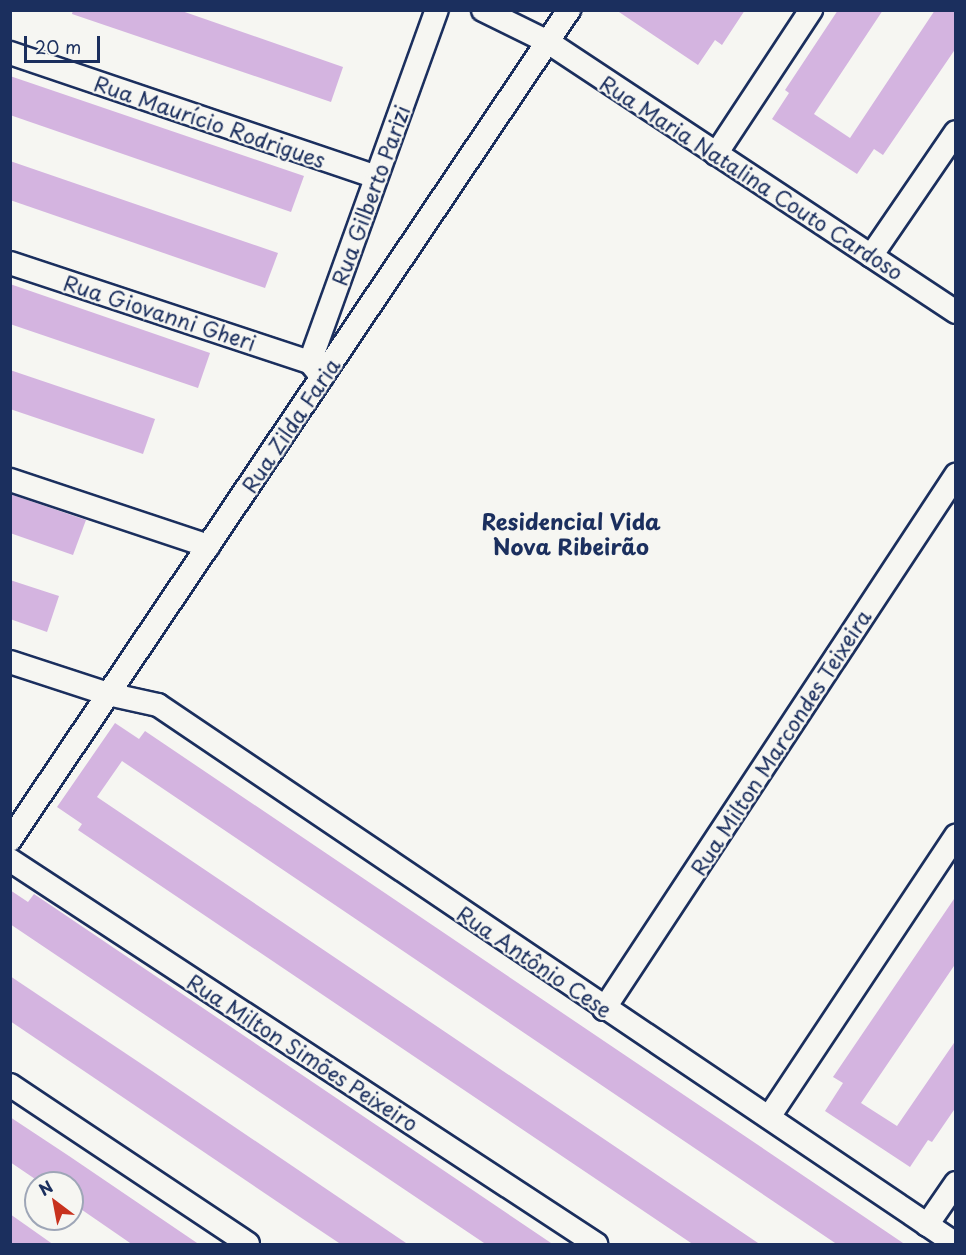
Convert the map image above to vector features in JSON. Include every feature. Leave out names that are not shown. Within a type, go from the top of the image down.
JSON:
[{"type":"street","name":"Rua Gilberto Parizi","points":[[316,369],[376,177],[437,10]]},
{"type":"street","name":"Rua Maria Natalina Couto Cardoso","points":[[483,10],[548,42],[956,312]]},
{"type":"street","name":"Rua Zilda Faria","points":[[10,840],[208,546],[316,369],[569,10]]},
{"type":"street","points":[[716,154],[811,10]]},
{"type":"street","name":"Rua Maurício Rodrigues","points":[[10,53],[376,177]]},
{"type":"street","points":[[871,256],[956,132]]},
{"type":"street","name":"Rua Giovanni Gheri","points":[[10,263],[316,369]]},
{"type":"street","name":"Rua Milton Marcondes Teixeira","points":[[604,1009],[956,475]]},
{"type":"street","points":[[10,480],[208,546]]},
{"type":"street","name":"Rua Antônio Cese","points":[[10,662],[108,694],[158,705],[604,1009],[956,1244]]},
{"type":"street","points":[[769,1117],[956,836]]},
{"type":"street","name":"Rua Milton Simões Peixeiro","points":[[10,861],[596,1245]]},
{"type":"street","points":[[10,1084],[248,1245]]},
{"type":"street","points":[[927,1225],[956,1183]]},
{"type":"building","points":[[73,10],[179,10],[343,67],[331,102],[72,14]]},
{"type":"building","points":[[616,10],[745,10],[722,45],[715,40],[698,65]]},
{"type":"building","points":[[838,10],[883,10],[814,114],[850,138],[935,10],[956,10],[956,48],[883,155],[874,149],[857,174],[772,119],[789,93],[785,90]]},
{"type":"building","points":[[10,76],[304,176],[291,212],[10,115]]},
{"type":"building","points":[[10,161],[278,253],[265,288],[10,200]]},
{"type":"building","points":[[10,284],[210,353],[198,388],[10,324]]},
{"type":"building","points":[[10,370],[155,419],[143,454],[10,409]]},
{"type":"building","points":[[10,494],[86,520],[73,555],[10,533]]},
{"type":"building","points":[[10,580],[59,596],[47,632],[10,619]]},
{"type":"building","points":[[115,723],[139,739],[145,731],[906,1245],[838,1245],[122,761],[97,797],[761,1245],[694,1245],[78,830],[82,824],[57,807]]},
{"type":"building","points":[[10,890],[28,902],[34,894],[554,1245],[487,1245],[10,924]]},
{"type":"building","points":[[956,896],[956,963],[861,1103],[897,1126],[956,1040],[956,1107],[932,1142],[928,1140],[910,1167],[825,1111],[843,1083],[833,1077]]},
{"type":"building","points":[[10,976],[409,1245],[342,1245],[303,1219],[10,1021]]},
{"type":"building","points":[[10,1117],[200,1245],[133,1245],[84,1211],[84,1171],[24,1171],[10,1162]]},
{"type":"building","points":[[10,1214],[24,1224],[24,1231],[34,1231],[54,1245],[10,1245]]},
{"type":"district","name":"Residencial Vida Nova Ribeirão","points":[[571,532]]}]
